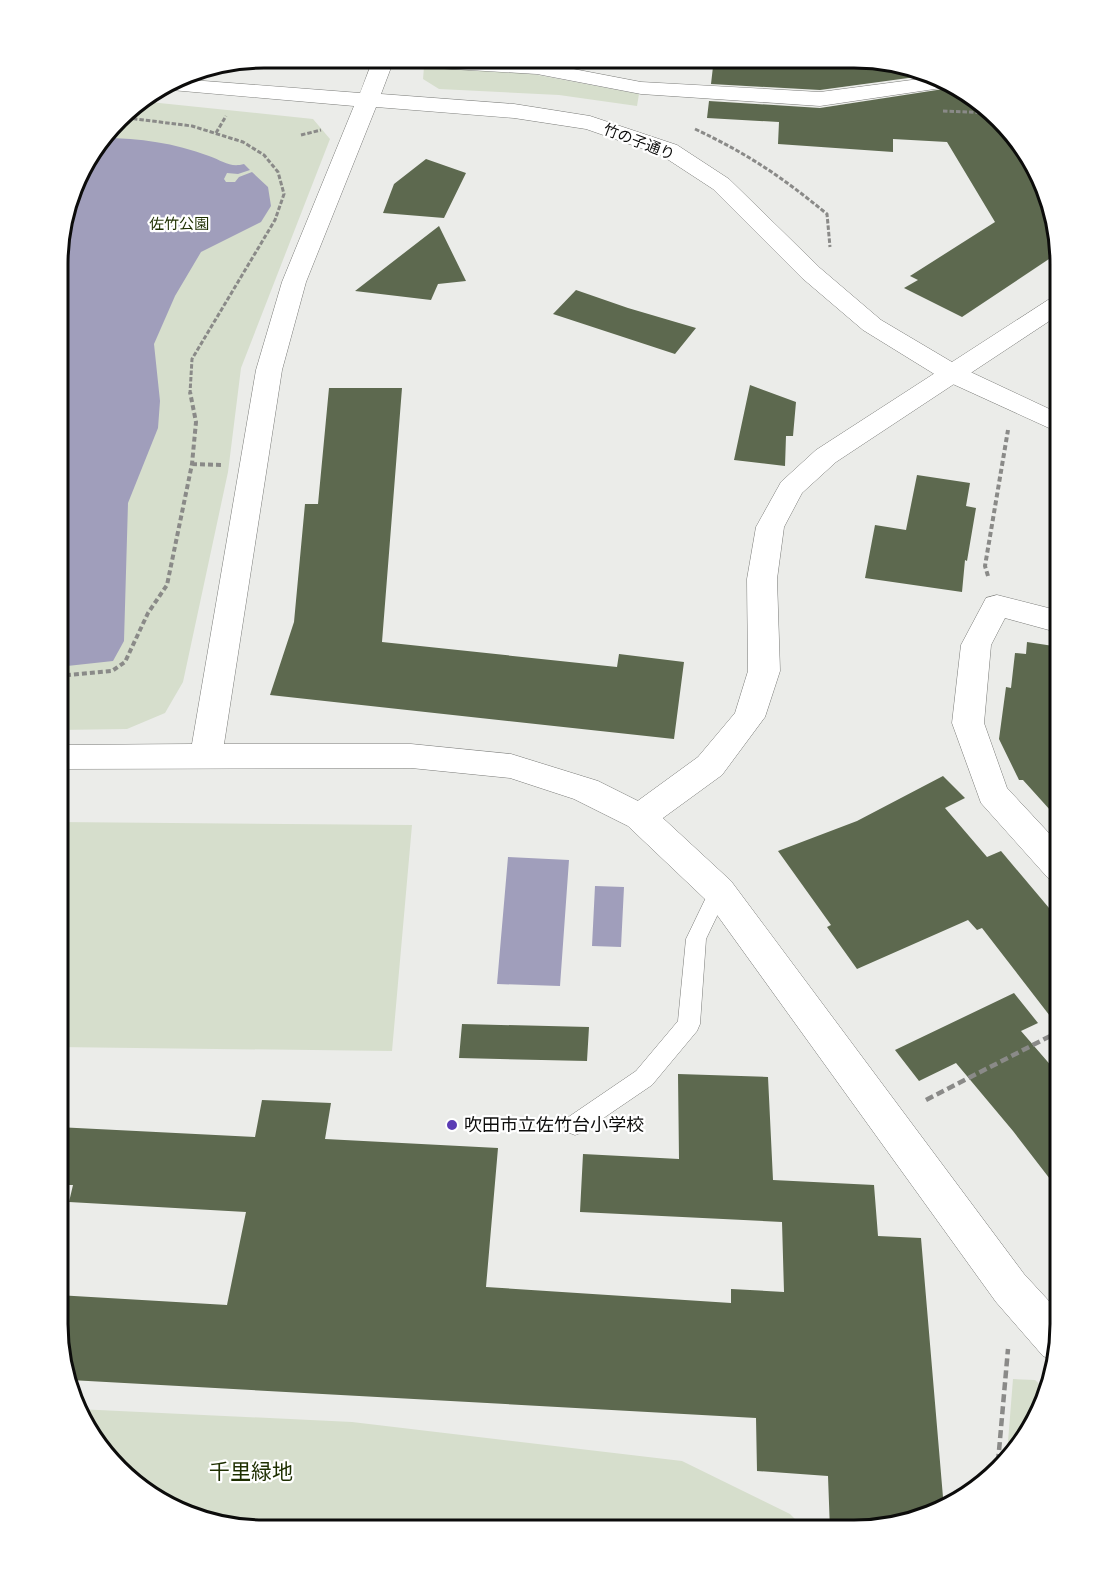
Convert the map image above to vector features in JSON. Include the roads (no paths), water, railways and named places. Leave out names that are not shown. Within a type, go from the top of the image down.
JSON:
[{"type":"street","points":[[206,757],[269,370],[294,282],[381,68]]},
{"type":"street","points":[[559,68],[641,88],[820,99],[932,84]]},
{"type":"street","name":"竹の子通り","points":[[182,86],[514,111],[590,123],[669,150],[721,183],[811,273],[872,325],[953,374],[1050,420]]},
{"type":"street","points":[[640,817],[710,766],[749,717],[764,671],[762,579],[770,526],[791,488],[826,456],[1050,310]]},
{"type":"street","points":[[1049,856],[993,794],[968,723],[976,645],[997,605],[1050,619]]},
{"type":"street","points":[[68,757],[411,756],[511,766],[586,790],[640,817],[719,891],[1003,1278],[1049,1332]]},
{"type":"lane","points":[[575,1125],[644,1078],[689,1024],[696,939],[719,891]]},
{"type":"water","points":[[113,138],[157,142],[196,151],[230,165],[244,164],[250,170],[238,174],[227,173],[224,179],[226,182],[235,182],[239,177],[252,172],[268,187],[271,206],[261,222],[201,252],[175,296],[154,344],[160,401],[158,428],[128,503],[124,641],[113,661],[68,666],[69,238],[82,189]]},
{"type":"water","points":[[508,857],[569,860],[560,986],[497,984]]},
{"type":"water","points":[[595,886],[624,887],[621,947],[592,946]]},
{"type":"place","name":"吹田市立佐竹台小学校","points":[[452,1125]]},
{"type":"park label","name":"佐竹公園","points":[[179,224]]},
{"type":"park label","name":"千里緑地","points":[[251,1472]]}]
